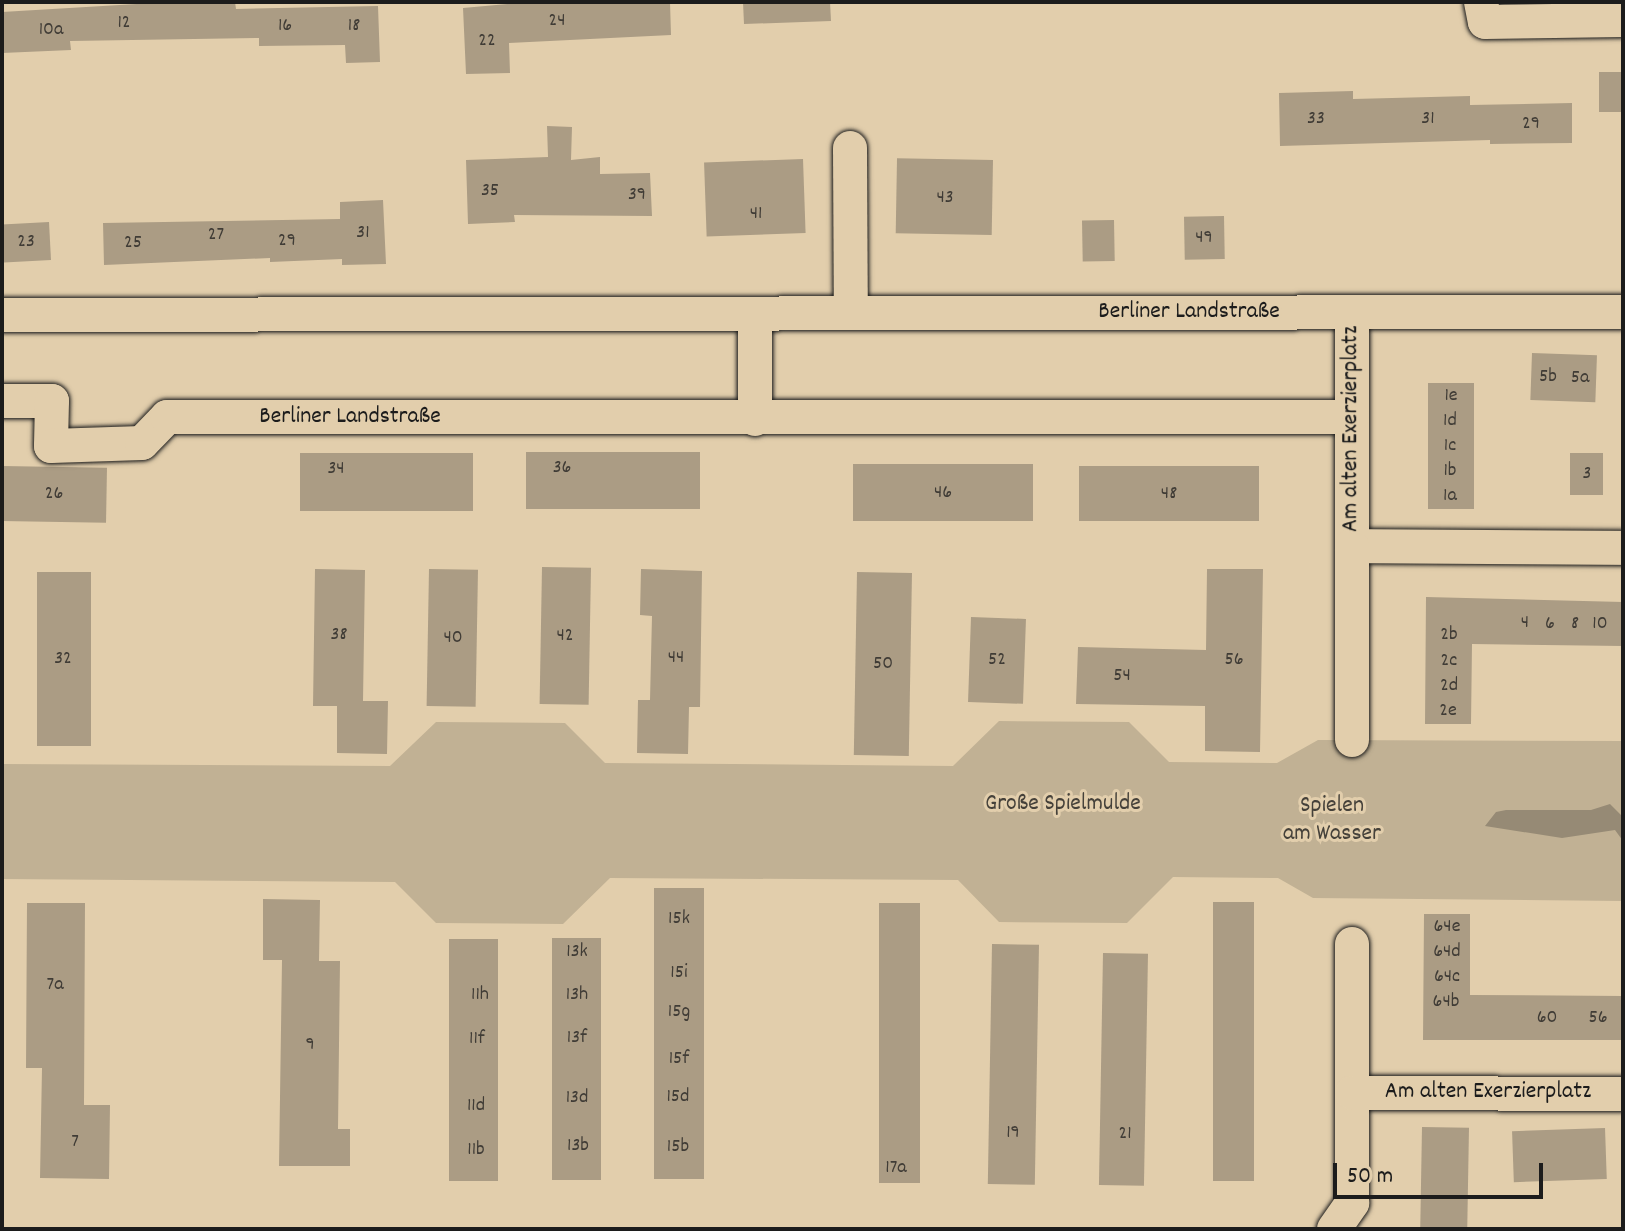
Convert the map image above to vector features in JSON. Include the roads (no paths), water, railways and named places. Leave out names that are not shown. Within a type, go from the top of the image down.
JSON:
[{"type":"street","points":[[1481,2],[1485,22],[1623,20]]},
{"type":"street","points":[[850,148],[851,313]]},
{"type":"street","name":"Berliner Landstraße","points":[[2,315],[1623,312]]},
{"type":"street","name":"Am alten Exerzierplatz","points":[[1352,313],[1352,740]]},
{"type":"street","points":[[755,314],[755,419]]},
{"type":"street","name":"Berliner Landstraße","points":[[2,401],[52,401],[51,446],[142,443],[167,417],[1352,417]]},
{"type":"street","name":"Am alten Exerzierplatz","points":[[1352,546],[1623,548]]},
{"type":"street","name":"Am alten Exerzierplatz","points":[[1334,1229],[1352,1203],[1352,944]]},
{"type":"street","name":"Am alten Exerzierplatz","points":[[1352,1093],[1623,1094]]},
{"type":"park label","name":"Große Spielmulde","points":[[1063,805]]},
{"type":"park label","name":"Spielen am Wasser","points":[[1332,821]]}]
